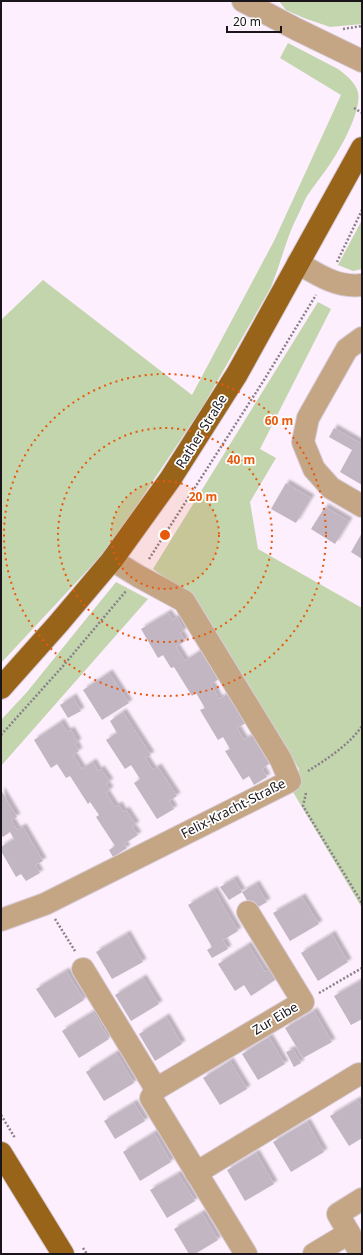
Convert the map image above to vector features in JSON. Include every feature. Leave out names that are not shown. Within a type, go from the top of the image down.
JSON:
[{"type":"main road","name":"Rather Straße","points":[[1,688],[112,560],[171,478],[225,393],[258,337],[362,148]]},
{"type":"main road","points":[[1,1153],[63,1254]]},
{"type":"street","points":[[253,4],[362,60]]},
{"type":"street","points":[[298,263],[326,279],[341,284],[362,286]]},
{"type":"street","points":[[362,338],[347,350],[319,398],[308,418],[303,442],[314,469],[331,488],[362,506]]},
{"type":"street","name":"Felix-Kracht-Straße","points":[[1,920],[45,904],[290,781],[281,760],[184,601],[112,560]]},
{"type":"street","name":"Zur Eibe","points":[[156,1089],[303,1002],[248,912]]},
{"type":"street","points":[[83,969],[156,1089],[151,1098],[246,1254]]},
{"type":"street","points":[[196,1173],[359,1074]]},
{"type":"street","points":[[361,1254],[338,1214],[362,1199]]},
{"type":"street","points":[[314,1254],[349,1233]]},
{"type":"path","points":[[354,108],[362,113]]},
{"type":"path","points":[[308,776],[306,772],[327,759],[357,734],[362,726]]},
{"type":"path","points":[[308,786],[303,806],[362,903]]},
{"type":"path","points":[[45,904],[79,956],[83,969]]},
{"type":"path","points":[[303,1002],[362,968]]},
{"type":"green space","points":[[279,1],[362,1],[362,24],[330,27],[286,10]]},
{"type":"green space","points":[[288,43],[338,69],[355,85],[358,92],[357,109],[350,129],[335,157],[306,198],[294,222],[270,289],[203,406],[109,547],[1,663],[1,320],[43,280],[192,395],[274,241],[341,95],[280,58]]},
{"type":"green space","points":[[362,220],[362,269],[353,271],[338,265]]},
{"type":"green space","points":[[318,302],[331,309],[260,449],[276,458],[250,502],[258,549],[362,608],[362,908],[293,792],[299,769],[192,594],[153,569]]},
{"type":"green space","points":[[116,582],[148,599],[1,766],[1,720],[27,692]]},
{"type":"building","points":[[334,428],[362,444],[362,485],[340,472],[352,450],[329,437]]},
{"type":"building","points":[[286,483],[311,498],[296,523],[271,509]]},
{"type":"building","points":[[325,507],[349,521],[335,544],[311,529]]},
{"type":"building","points":[[362,533],[362,559],[351,552]]},
{"type":"building","points":[[168,613],[173,620],[177,617],[184,631],[180,633],[185,641],[176,647],[185,661],[202,650],[219,679],[211,684],[219,699],[228,694],[246,723],[237,728],[244,740],[253,735],[258,744],[262,742],[270,763],[262,769],[267,777],[254,785],[249,776],[243,780],[225,751],[230,749],[223,737],[218,740],[200,710],[205,708],[196,693],[192,696],[174,667],[171,668],[163,655],[158,658],[141,629]]},
{"type":"building","points":[[109,673],[129,703],[102,720],[83,690]]},
{"type":"building","points":[[73,697],[81,711],[68,718],[60,705]]},
{"type":"building","points":[[123,712],[151,755],[145,758],[153,770],[158,767],[177,796],[169,801],[174,809],[157,819],[134,783],[140,779],[131,765],[125,769],[106,740],[117,733],[110,721]]},
{"type":"building","points":[[61,722],[67,732],[71,730],[78,742],[75,744],[79,751],[73,755],[82,769],[93,762],[98,771],[101,769],[110,782],[106,784],[110,790],[106,793],[115,807],[119,805],[123,812],[126,810],[136,825],[132,827],[138,835],[124,844],[127,848],[113,857],[109,850],[115,846],[96,817],[99,815],[90,802],[88,804],[70,776],[66,778],[57,764],[51,768],[34,740]]},
{"type":"building","points":[[1,790],[17,817],[11,820],[17,830],[23,827],[43,861],[35,865],[40,873],[26,881],[21,874],[16,877],[1,851],[1,847],[14,839],[10,832],[3,837],[1,834]]},
{"type":"building","points":[[234,879],[242,892],[229,900],[220,887]]},
{"type":"building","points":[[256,884],[267,902],[253,910],[242,892]]},
{"type":"building","points":[[214,890],[238,931],[223,940],[228,949],[212,958],[207,950],[212,947],[188,905]]},
{"type":"building","points":[[302,897],[319,924],[290,941],[273,913]]},
{"type":"building","points":[[127,934],[143,962],[112,979],[96,952]]},
{"type":"building","points":[[332,934],[348,962],[318,981],[301,953]]},
{"type":"building","points":[[248,945],[265,972],[272,969],[278,978],[251,996],[244,985],[235,991],[218,964]]},
{"type":"building","points":[[66,971],[84,1000],[55,1018],[36,989]]},
{"type":"building","points":[[143,978],[159,1004],[131,1021],[115,995]]},
{"type":"building","points":[[362,980],[362,1019],[351,1025],[334,996]]},
{"type":"building","points":[[314,1011],[332,1042],[303,1058],[285,1028]]},
{"type":"building","points":[[93,1012],[109,1039],[79,1058],[62,1031]]},
{"type":"building","points":[[166,1017],[182,1044],[155,1061],[139,1034]]},
{"type":"building","points":[[269,1037],[285,1064],[258,1080],[242,1054]]},
{"type":"building","points":[[293,1049],[301,1063],[294,1067],[286,1052]]},
{"type":"building","points":[[116,1053],[134,1083],[104,1101],[86,1072]]},
{"type":"building","points":[[230,1061],[247,1089],[220,1105],[203,1078]]},
{"type":"building","points":[[357,1100],[362,1107],[362,1138],[349,1146],[330,1116]]},
{"type":"building","points":[[134,1103],[145,1121],[115,1139],[104,1121]]},
{"type":"building","points":[[307,1122],[324,1152],[291,1172],[273,1142]]},
{"type":"building","points":[[154,1133],[171,1162],[140,1181],[123,1152]]},
{"type":"building","points":[[256,1153],[274,1184],[245,1201],[227,1170]]},
{"type":"building","points":[[178,1174],[195,1201],[167,1218],[150,1190]]},
{"type":"building","points":[[202,1213],[218,1240],[195,1254],[189,1254],[174,1229]]}]
